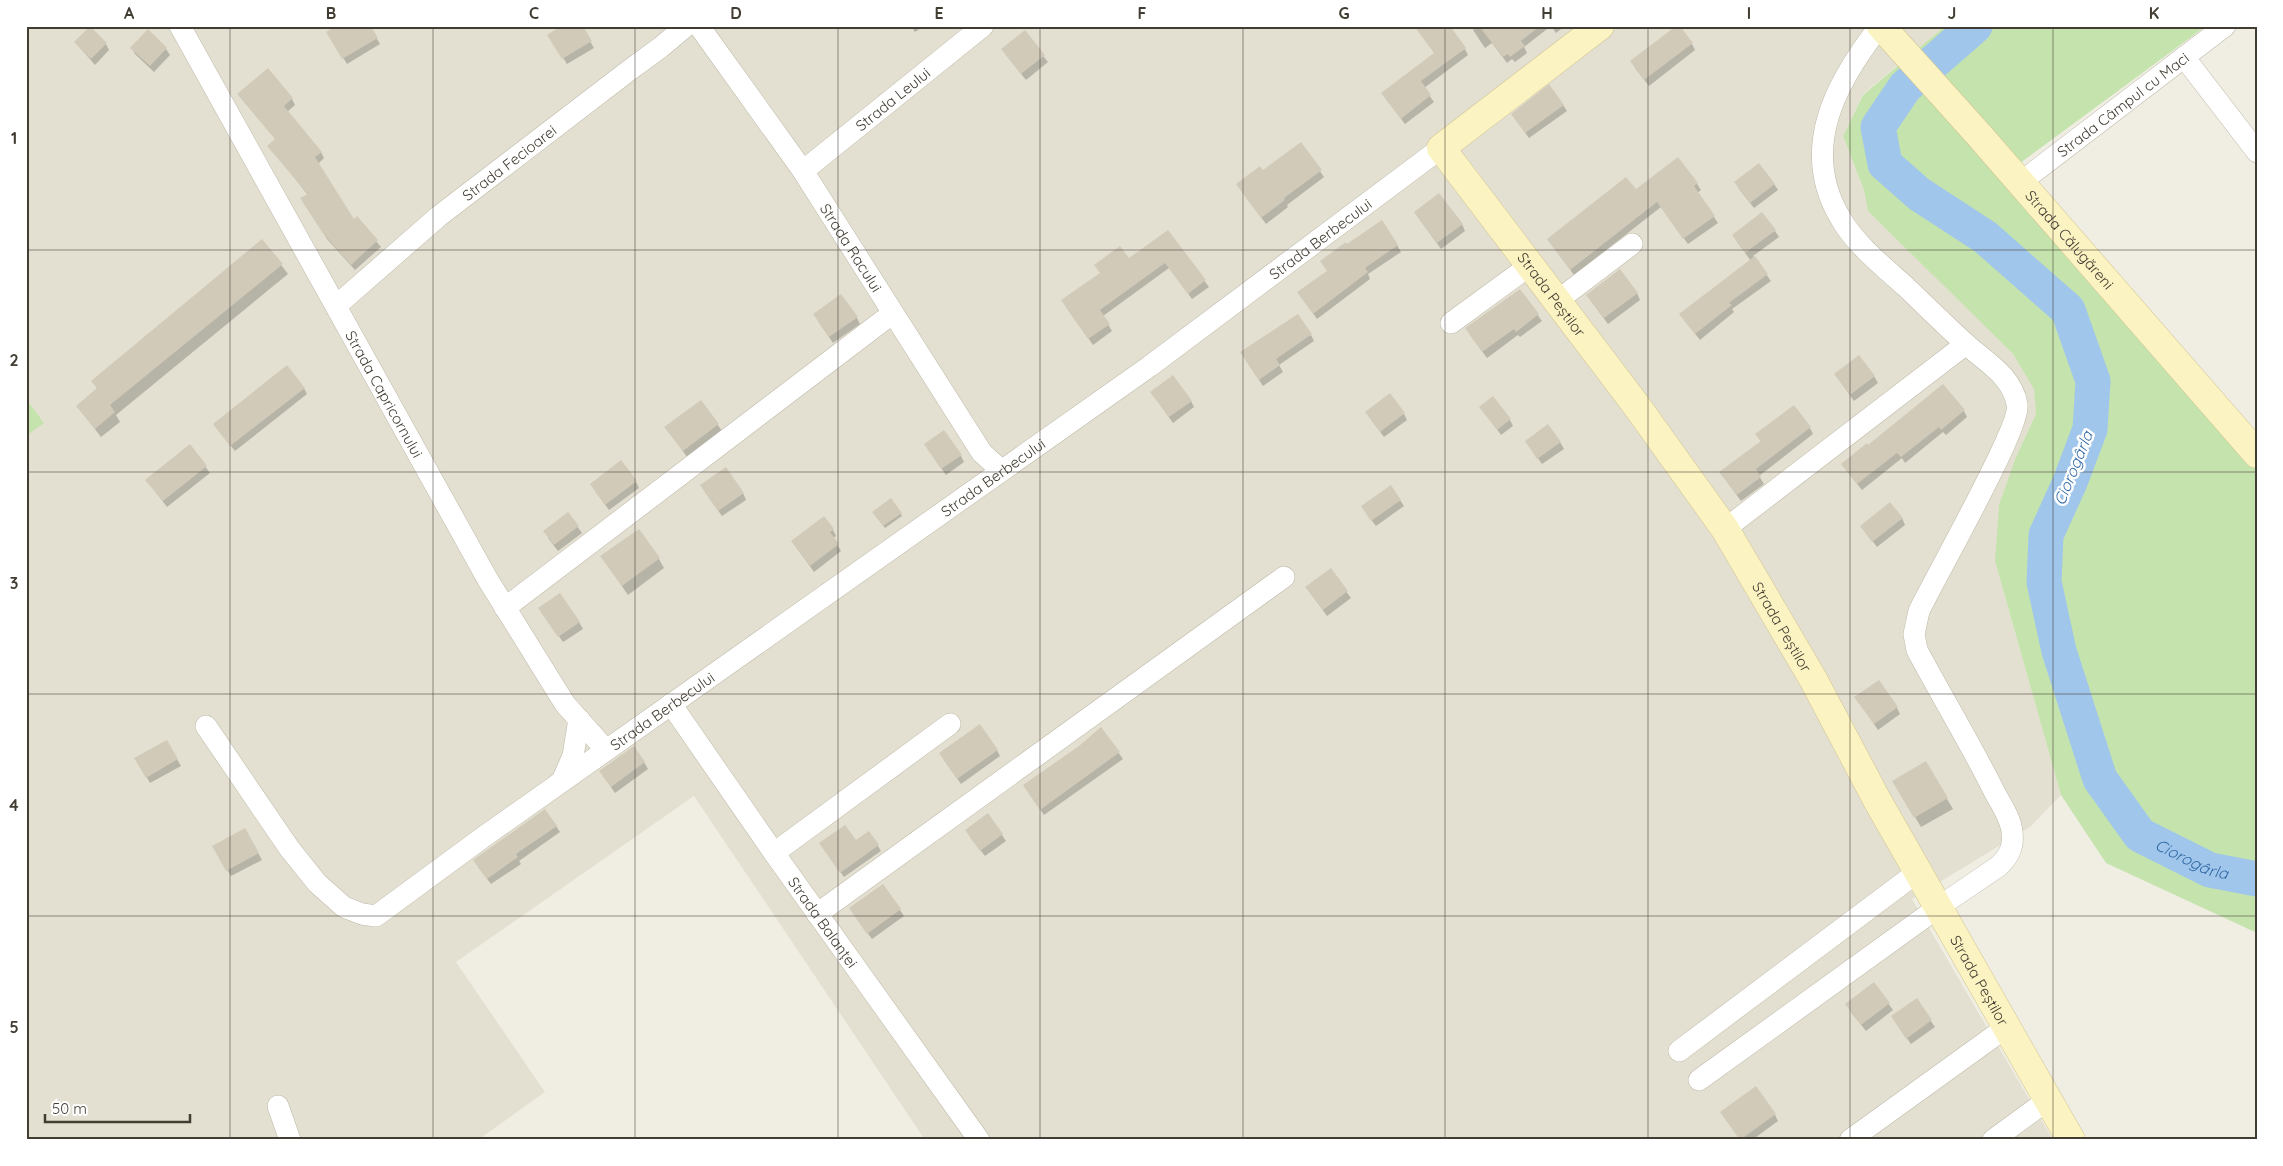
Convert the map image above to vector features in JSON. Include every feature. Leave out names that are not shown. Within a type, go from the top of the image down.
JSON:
[{"type":"street","name":"Strada Capricornului","points":[[180,26],[505,608],[565,704],[606,750]]},
{"type":"street","name":"Strada Fecioarei","points":[[336,306],[439,216],[626,72],[661,48],[686,26]]},
{"type":"street","name":"Strada Racului","points":[[699,26],[803,171],[982,453],[1001,470]]},
{"type":"street","name":"Strada Leului","points":[[803,171],[983,26]]},
{"type":"street","name":"Strada Berbecului","points":[[206,726],[289,848],[317,883],[344,907],[362,914],[376,916],[562,781],[1150,366],[1600,26]]},
{"type":"street","name":"Strada Câmpul cu Maci","points":[[2020,182],[2225,26]]},
{"type":"street","points":[[1700,1080],[1940,906],[1999,866],[2007,858],[2013,847],[2009,820],[1916,650],[1914,634],[1922,605],[2001,452],[2014,424],[2018,405],[2012,390],[2000,372],[1966,344],[1872,256],[1841,221],[1827,192],[1822,146],[1827,116],[1838,87],[1862,49],[1882,28]]},
{"type":"street","name":"Strada Călugăreni","points":[[1882,28],[1979,135],[2257,454]]},
{"type":"street","points":[[2184,58],[2257,152]]},
{"type":"street","name":"Strada Peștilor","points":[[1441,148],[1636,405],[1725,530],[1813,679],[1878,800],[1940,906],[2071,1140]]},
{"type":"street","points":[[1557,302],[1632,244]]},
{"type":"street","points":[[1450,323],[1530,266]]},
{"type":"street","points":[[505,608],[893,313]]},
{"type":"street","points":[[1725,530],[1966,344]]},
{"type":"street","points":[[817,914],[1284,576]]},
{"type":"street","name":"Strada Balanței","points":[[671,704],[817,914],[979,1140]]},
{"type":"street","points":[[562,781],[573,756],[579,719]]},
{"type":"street","points":[[774,853],[950,724]]},
{"type":"street","points":[[1679,1051],[1919,871]]},
{"type":"street","points":[[1850,1140],[2008,1026]]},
{"type":"street","points":[[1994,1140],[2048,1099]]},
{"type":"street","points":[[278,1106],[290,1140]]},
{"type":"shaded area","points":[[26,26],[1945,26],[1863,94],[1843,136],[1864,190],[1869,211],[2013,354],[2035,389],[2036,414],[2016,457],[1995,561],[2061,795],[2030,827],[1912,899],[2053,1140],[925,1140],[694,796],[456,962],[545,1092],[478,1140],[26,1140]]},
{"type":"green space","points":[[1945,26],[2206,26],[2004,175],[2257,462],[2257,933],[2106,863],[2061,795],[1995,561],[1999,505],[2016,457],[2036,414],[2034,389],[2013,354],[1868,211],[1864,190],[1843,136],[1863,95]]},
{"type":"green space","points":[[26,399],[44,423],[26,436]]},
{"type":"building","points":[[90,26],[107,43],[91,59],[74,42]]},
{"type":"building","points":[[336,26],[371,26],[378,38],[342,59],[326,32]]},
{"type":"building","points":[[561,26],[583,26],[592,41],[562,59],[547,35]]},
{"type":"building","points":[[1414,26],[1450,26],[1466,48],[1421,81],[1431,95],[1401,119],[1381,93],[1434,53]]},
{"type":"building","points":[[1479,26],[1540,26],[1521,41],[1525,46],[1510,57],[1508,54],[1503,57]]},
{"type":"building","points":[[1676,26],[1680,26],[1693,43],[1644,80],[1630,61]]},
{"type":"building","points":[[148,29],[167,48],[150,66],[130,48]]},
{"type":"building","points":[[1025,30],[1045,55],[1021,74],[1001,49]]},
{"type":"building","points":[[268,68],[293,98],[284,106],[322,152],[315,157],[354,219],[357,216],[378,240],[351,265],[322,232],[300,198],[308,194],[267,146],[275,139],[237,94]]},
{"type":"building","points":[[1549,84],[1564,105],[1525,133],[1511,114]]},
{"type":"building","points":[[1301,142],[1322,170],[1261,218],[1236,184],[1260,166],[1263,170]]},
{"type":"building","points":[[1678,157],[1698,183],[1694,186],[1715,216],[1683,239],[1657,202],[1570,270],[1547,239],[1626,177],[1636,189]]},
{"type":"building","points":[[1759,163],[1775,184],[1750,203],[1734,182]]},
{"type":"building","points":[[1439,193],[1463,224],[1437,243],[1414,212]]},
{"type":"building","points":[[1762,212],[1776,230],[1745,253],[1732,235]]},
{"type":"building","points":[[1382,220],[1398,245],[1365,268],[1368,272],[1313,314],[1297,292],[1327,271],[1320,261],[1346,242],[1347,244]]},
{"type":"building","points":[[1168,230],[1206,280],[1188,294],[1165,263],[1100,310],[1110,324],[1088,339],[1061,300],[1100,273],[1094,265],[1120,246],[1129,258]]},
{"type":"building","points":[[262,239],[283,264],[110,405],[115,412],[95,429],[76,406],[97,388],[91,381]]},
{"type":"building","points":[[1755,256],[1768,274],[1729,303],[1732,305],[1695,334],[1679,314]]},
{"type":"building","points":[[1620,269],[1638,293],[1604,318],[1586,295]]},
{"type":"building","points":[[1520,289],[1539,314],[1516,332],[1514,329],[1482,352],[1465,328]]},
{"type":"building","points":[[841,294],[858,317],[829,337],[813,314]]},
{"type":"building","points":[[1298,314],[1312,334],[1276,359],[1280,365],[1259,380],[1240,352]]},
{"type":"building","points":[[1859,355],[1875,376],[1850,395],[1834,374]]},
{"type":"building","points":[[287,365],[305,388],[230,446],[213,424]]},
{"type":"building","points":[[1173,375],[1192,401],[1169,417],[1150,392]]},
{"type":"building","points":[[1943,384],[1965,410],[1941,430],[1939,427],[1901,457],[1897,453],[1857,484],[1841,464],[1867,443],[1868,445]]},
{"type":"building","points":[[1390,393],[1405,413],[1380,432],[1365,412]]},
{"type":"building","points":[[1493,396],[1511,419],[1497,430],[1479,407]]},
{"type":"building","points":[[701,400],[719,424],[683,451],[664,427]]},
{"type":"building","points":[[1794,405],[1811,427],[1756,469],[1761,477],[1737,495],[1719,472],[1761,441],[1755,434]]},
{"type":"building","points":[[1548,424],[1561,442],[1537,459],[1525,441]]},
{"type":"building","points":[[944,430],[962,455],[941,469],[924,444]]},
{"type":"building","points":[[190,444],[207,466],[163,501],[145,480]]},
{"type":"building","points":[[621,460],[637,481],[605,505],[590,484]]},
{"type":"building","points":[[726,467],[744,493],[718,511],[700,485]]},
{"type":"building","points":[[1391,485],[1401,500],[1371,521],[1361,506]]},
{"type":"building","points":[[891,498],[902,513],[883,526],[872,512]]},
{"type":"building","points":[[1890,502],[1903,518],[1872,542],[1860,526]]},
{"type":"building","points":[[568,512],[579,526],[554,545],[543,531]]},
{"type":"building","points":[[824,516],[834,529],[830,532],[839,544],[810,566],[791,541]]},
{"type":"building","points":[[639,529],[660,558],[622,586],[600,556]]},
{"type":"building","points":[[1331,568],[1348,591],[1323,610],[1305,587]]},
{"type":"building","points":[[560,593],[580,622],[558,637],[538,608]]},
{"type":"building","points":[[1879,680],[1898,707],[1874,724],[1854,697]]},
{"type":"building","points":[[980,724],[998,750],[957,779],[939,753]]},
{"type":"building","points":[[1101,727],[1120,752],[1040,810],[1023,785],[1079,746]]},
{"type":"building","points":[[167,740],[178,759],[146,778],[134,758]]},
{"type":"building","points":[[634,746],[645,762],[611,787],[599,771]]},
{"type":"building","points":[[1926,761],[1948,798],[1914,818],[1892,781]]},
{"type":"building","points":[[545,809],[557,826],[516,854],[518,857],[487,879],[473,860]]},
{"type":"building","points":[[988,813],[1003,834],[980,851],[965,830]]},
{"type":"building","points":[[845,825],[856,840],[869,831],[879,845],[840,873],[819,843]]},
{"type":"building","points":[[245,828],[259,853],[226,871],[212,846]]},
{"type":"building","points":[[883,884],[901,909],[867,934],[849,908]]},
{"type":"building","points":[[1874,982],[1890,1003],[1861,1025],[1845,1004]]},
{"type":"building","points":[[1917,998],[1932,1020],[1906,1039],[1891,1016]]},
{"type":"building","points":[[1756,1086],[1776,1114],[1740,1140],[1720,1112]]},
{"type":"waterway","name":"Ciorogârla","points":[[1975,26],[1905,87],[1878,127],[1885,164],[1919,194],[1985,237],[2068,310],[2093,381],[2090,429],[2070,482],[2046,535],[2044,582],[2059,651],[2100,779],[2140,835],[2210,870],[2257,879]]}]
